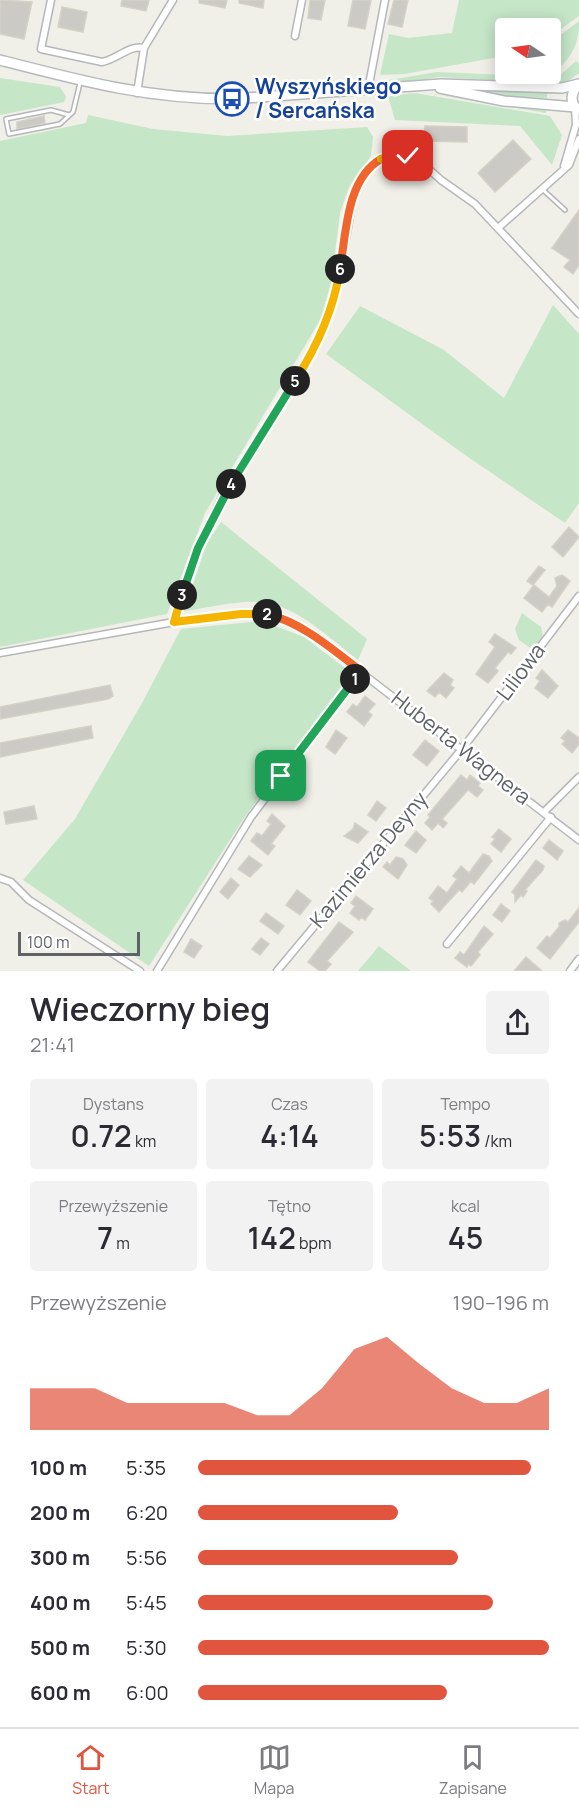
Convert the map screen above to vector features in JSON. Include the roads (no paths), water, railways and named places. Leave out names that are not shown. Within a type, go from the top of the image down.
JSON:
[{"type":"street","points":[[51,0],[41,49],[102,62],[111,60],[130,48],[144,48]]},
{"type":"street","points":[[136,93],[144,48],[173,0]]},
{"type":"street","points":[[295,36],[302,0]]},
{"type":"street","points":[[368,90],[385,0]]},
{"type":"street","points":[[0,60],[81,81],[167,97],[232,99],[441,84],[562,88],[579,84]]},
{"type":"street","points":[[561,172],[574,132],[577,109],[572,95],[579,84]]},
{"type":"street","points":[[417,86],[504,101],[577,109]]},
{"type":"street","points":[[498,228],[561,172],[575,155],[579,139]]},
{"type":"street","points":[[174,622],[198,548],[223,495],[314,351],[338,283],[349,219],[359,183],[370,167],[391,156],[417,159],[475,204],[579,314]]},
{"type":"street","name":"Liliowa","points":[[462,749],[579,596]]},
{"type":"street","name":"Huberta Wagnera","points":[[0,653],[174,622],[252,613],[276,616],[311,634],[579,840]]},
{"type":"street","points":[[157,971],[251,817],[361,671]]},
{"type":"street","name":"Kazimierza Deyny","points":[[277,971],[462,749]]},
{"type":"street","points":[[544,812],[579,777]]},
{"type":"street","points":[[447,944],[551,818]]},
{"type":"street","points":[[0,878],[11,882],[28,900],[140,971]]},
{"type":"street","points":[[570,971],[579,959]]},
{"type":"lane","points":[[69,115],[51,110],[6,119],[9,134],[60,124],[73,112],[81,81]]},
{"type":"lane","points":[[542,189],[565,210]]},
{"type":"place","name":"Wyszyńskiego / Sercańska","points":[[232,99]]}]
